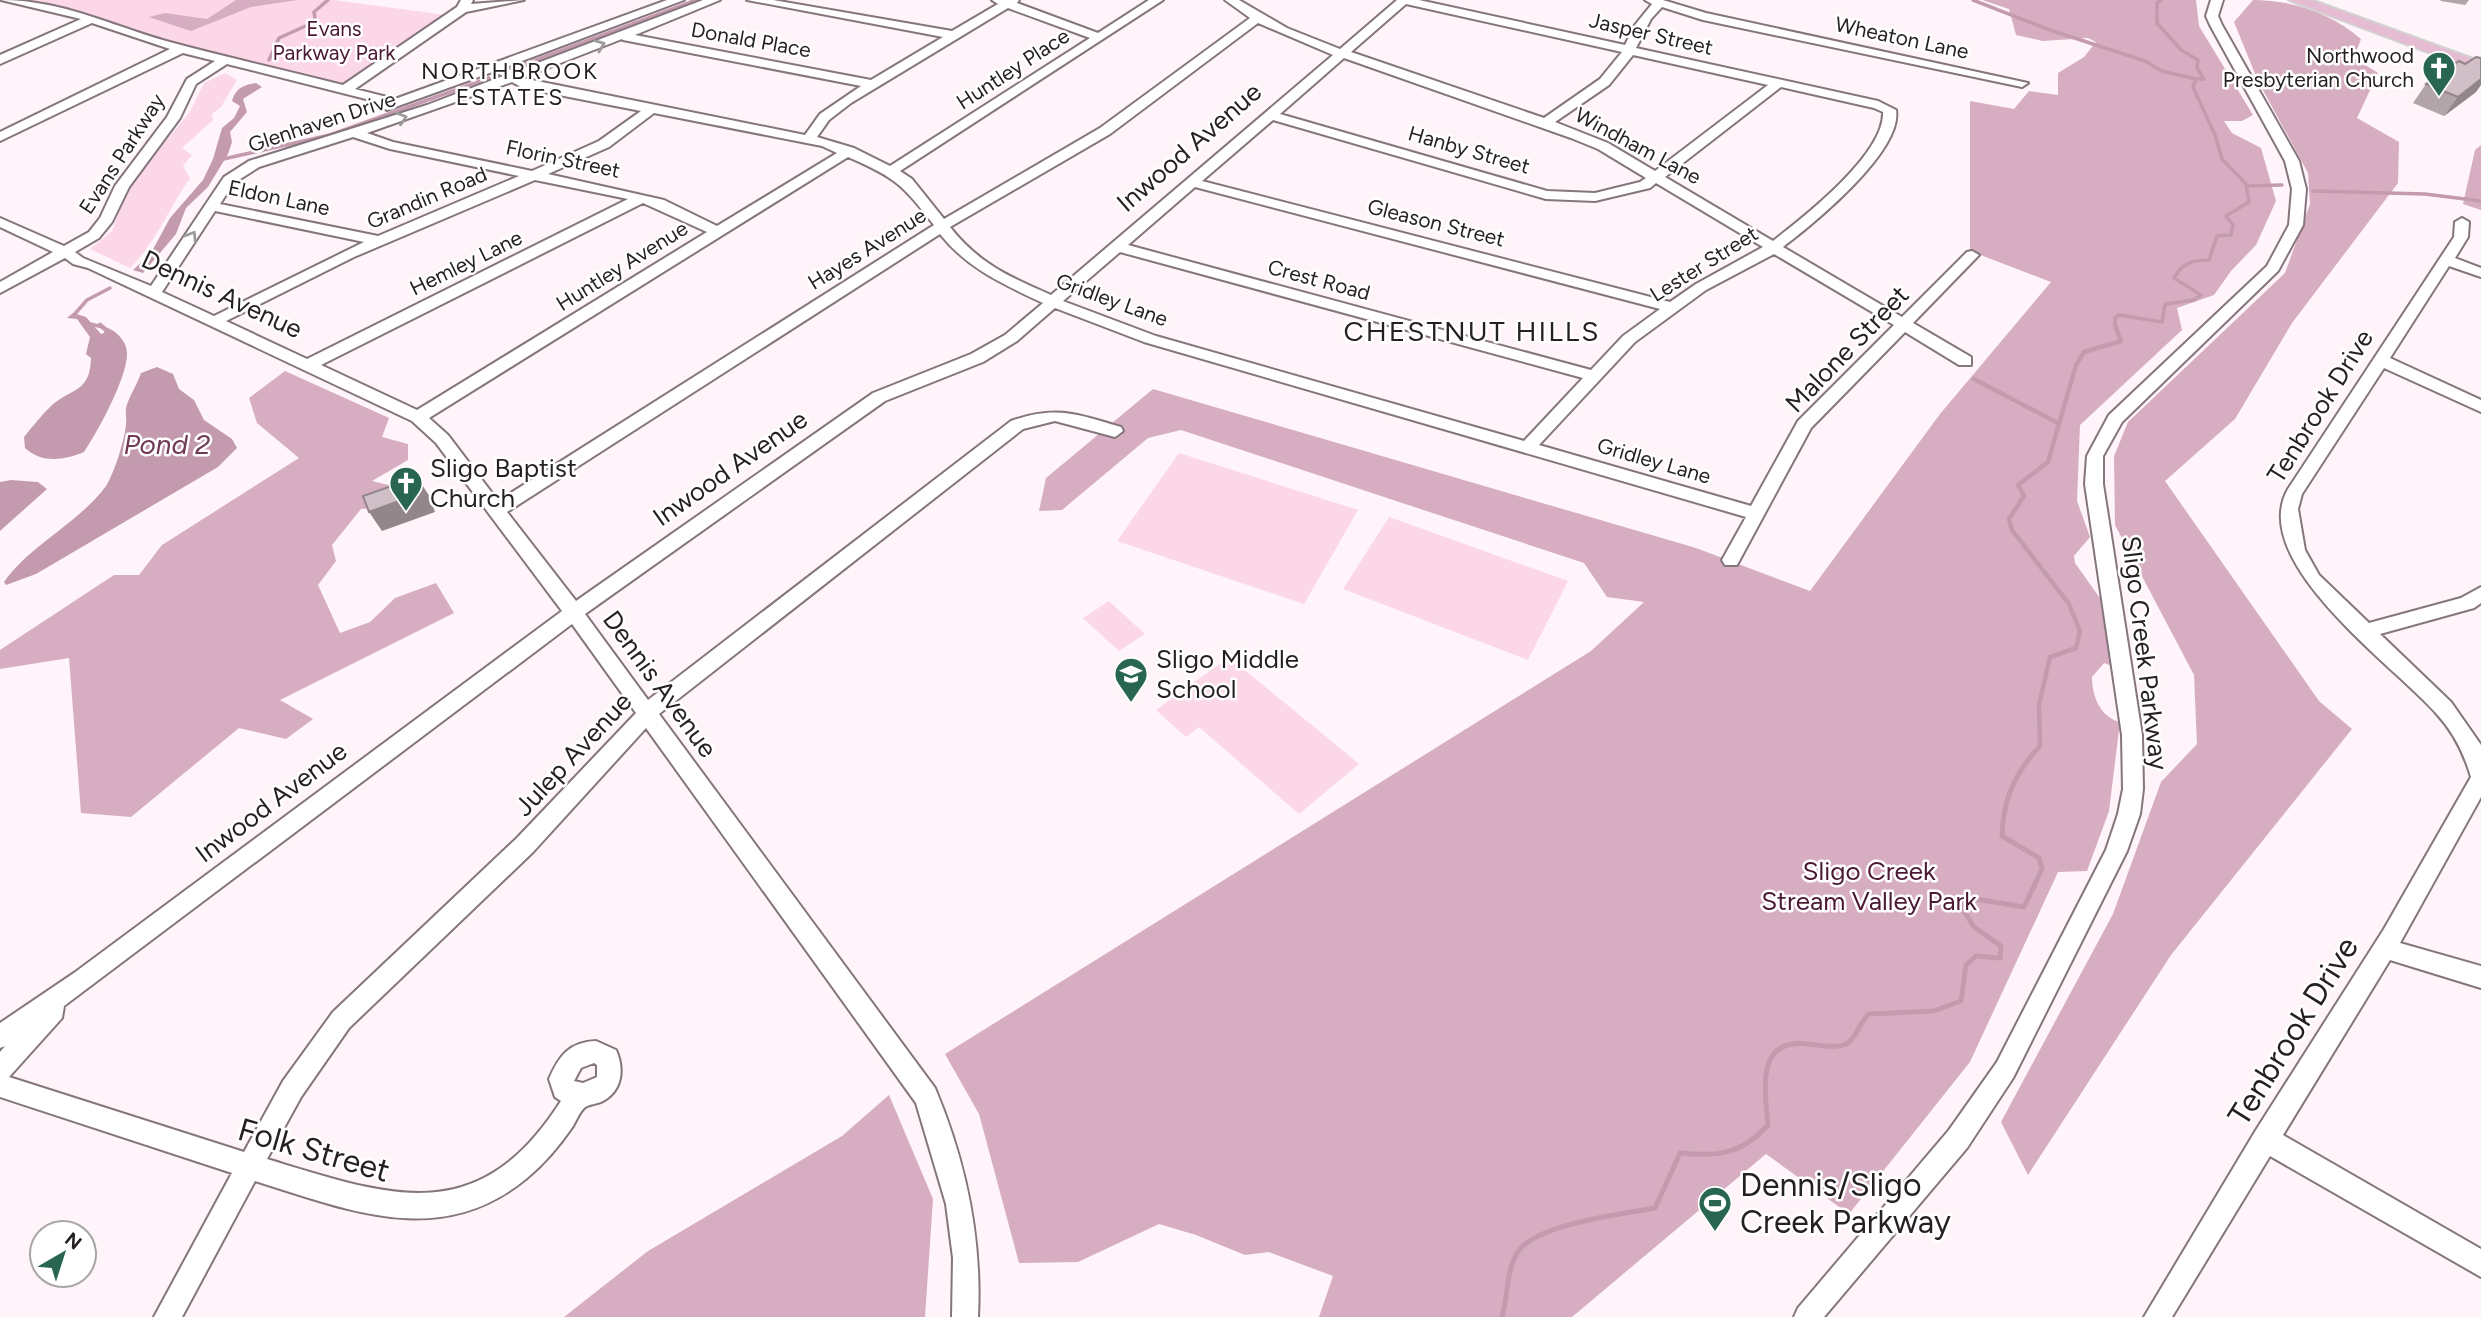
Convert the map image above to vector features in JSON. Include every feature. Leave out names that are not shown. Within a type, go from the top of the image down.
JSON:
[{"type":"main road","points":[[2297,0],[2481,67]]},
{"type":"main road","points":[[2325,0],[2481,57]]},
{"type":"street","points":[[7,0],[92,19],[181,49],[397,103]]},
{"type":"street","points":[[346,89],[464,4],[518,0]]},
{"type":"street","name":"Glenhaven Drive","points":[[375,109],[498,67],[678,0]]},
{"type":"street","name":"Glenhaven Drive","points":[[154,293],[229,180],[254,164],[432,108],[714,0]]},
{"type":"street","points":[[753,0],[954,35]]},
{"type":"street","name":"Huntley Place","points":[[891,171],[1157,0]]},
{"type":"street","name":"Windham Lane","points":[[1231,0],[1258,18],[1341,53],[1547,122],[1603,146],[1965,361]]},
{"type":"street","name":"Jasper Street","points":[[1403,0],[1889,110]]},
{"type":"street","name":"Inwood Avenue","points":[[0,1037],[82,981],[505,661],[879,397],[996,349],[1403,0]]},
{"type":"street","name":"Sligo Creek Parkway","points":[[1807,1317],[1958,1139],[2005,1070],[2116,851],[2129,814],[2133,789],[2132,735],[2094,484],[2095,456],[2115,419],[2227,309],[2273,268],[2296,225],[2300,190],[2294,167],[2212,16],[2217,0]]},
{"type":"street","points":[[810,139],[812,132],[828,113],[1006,1],[1099,37]]},
{"type":"street","points":[[1547,122],[1605,82],[1620,65],[1640,23],[1656,1]]},
{"type":"street","name":"Wheaton Lane","points":[[1656,1],[1703,16],[2022,83]]},
{"type":"street","name":"Hayes Avenue","points":[[495,511],[941,227],[1105,131],[1258,18]]},
{"type":"street","points":[[0,60],[92,19]]},
{"type":"street","name":"Donald Place","points":[[623,36],[872,84]]},
{"type":"street","points":[[0,137],[181,49]]},
{"type":"street","name":"Evans Parkway","points":[[0,288],[69,254],[94,235],[107,219],[122,186],[173,118],[191,82],[226,59]]},
{"type":"street","name":"Gridley Lane","points":[[498,67],[523,84],[810,139],[849,152],[891,171],[916,192],[960,249],[990,273],[1051,302],[1150,340],[1754,513]]},
{"type":"street","name":"Hanby Street","points":[[1269,115],[1546,194],[1571,197],[1619,194],[1645,185],[1657,177],[1778,83]]},
{"type":"street","name":"Grandin Road","points":[[215,321],[380,241],[604,144],[652,109]]},
{"type":"street","name":"Lester Street","points":[[1527,448],[1629,339],[1671,307],[1773,246],[1816,215],[1850,181],[1884,136],[1891,116],[1889,110]]},
{"type":"street","name":"Florin Street","points":[[354,133],[390,145],[642,198],[659,203],[718,232]]},
{"type":"street","name":"Huntley Avenue","points":[[418,417],[849,152]]},
{"type":"street","name":"Gleason Street","points":[[1191,181],[1671,307]]},
{"type":"street","name":"Hemley Lane","points":[[308,365],[642,198]]},
{"type":"street","name":"Eldon Lane","points":[[211,206],[380,241]]},
{"type":"street","name":"Dennis Avenue","points":[[0,222],[69,254],[78,261],[93,265],[418,417],[442,439],[574,613],[926,1096],[953,1170],[965,1234],[965,1317]]},
{"type":"street","name":"Tenbrook Drive","points":[[2157,1317],[2384,948],[2481,778],[2474,751],[2444,708],[2314,580],[2296,550],[2288,509],[2294,493],[2461,237],[2462,222]]},
{"type":"street","name":"Crest Road","points":[[1116,246],[1592,376]]},
{"type":"street","name":"Malone Street","points":[[1731,560],[1754,513],[1804,425],[1972,255]]},
{"type":"street","points":[[2447,260],[2481,273]]},
{"type":"street","points":[[2381,360],[2481,407]]},
{"type":"street","name":"Julep Avenue","points":[[167,1317],[292,1088],[341,1020],[525,845],[659,701],[1017,425],[1041,414],[1055,414],[1115,431]]},
{"type":"street","points":[[2366,632],[2467,603],[2481,594]]},
{"type":"street","points":[[2384,948],[2481,977]]},
{"type":"street","name":"Inwood Avenue","points":[[0,1069],[82,981]]},
{"type":"street","name":"Folk Street","points":[[0,1085],[249,1167],[391,1208],[433,1207],[469,1197],[508,1178],[540,1151],[563,1122],[578,1097]]},
{"type":"street","points":[[2265,1139],[2481,1264]]},
{"type":"green space","name":"Evans Parkway Park","points":[[30,0],[334,0],[446,15],[346,85],[170,42],[93,16]]},
{"type":"green space","points":[[236,0],[298,0],[251,7],[191,31],[149,17],[165,13],[207,19]]},
{"type":"green space","name":"Sligo Creek Stream Valley Park","points":[[1982,0],[2196,0],[2199,26],[2253,115],[2242,121],[2224,121],[2232,133],[2261,148],[2276,201],[2256,245],[2231,271],[2214,295],[2177,308],[2182,330],[2080,425],[2077,501],[2090,537],[2074,556],[2075,563],[2102,601],[2112,666],[2104,663],[2092,677],[2094,691],[2102,711],[2120,722],[2109,811],[2087,871],[2058,872],[1970,1062],[1849,1214],[1766,1154],[1572,1317],[1319,1317],[1333,1276],[1269,1252],[1245,1255],[1196,1235],[1159,1224],[1078,1262],[1019,1263],[979,1114],[945,1054],[1591,651],[1644,602],[1607,597],[1584,563],[1181,430],[1148,438],[1062,510],[1039,511],[1046,478],[1153,389],[1696,548],[1810,591],[1940,414],[2051,282],[1970,251],[1970,101],[2014,109],[2029,91],[2058,95],[2058,73],[2084,57],[2096,42],[2088,38],[2043,41],[2016,35],[2009,9]]},
{"type":"green space","points":[[2253,0],[2282,2],[2324,15],[2361,39],[2354,58],[2378,73],[2357,118],[2399,142],[2398,183],[2292,323],[2235,419],[2165,481],[2319,701],[2352,729],[2171,955],[2028,1175],[2001,1122],[2113,914],[2161,782],[2197,744],[2194,675],[2115,525],[2114,456],[2128,422],[2285,273],[2310,204],[2308,173],[2258,81],[2234,22]]},
{"type":"green space","points":[[225,73],[237,80],[221,107],[212,114],[213,120],[182,148],[192,155],[183,166],[190,178],[139,259],[130,268],[90,249],[112,231],[125,194],[138,174],[190,112],[204,83]]},
{"type":"green space","points":[[2481,145],[2481,210],[2463,204],[2475,150]]},
{"type":"green space","points":[[285,371],[389,418],[382,437],[408,444],[408,460],[372,481],[401,488],[381,507],[361,509],[332,545],[336,561],[318,585],[340,633],[370,622],[395,598],[436,583],[454,613],[280,700],[313,719],[286,739],[239,728],[131,817],[81,813],[69,658],[0,669],[0,650],[114,575],[139,575],[162,545],[299,458],[257,423],[249,398]]},
{"type":"green space","points":[[1179,453],[1358,510],[1304,604],[1117,541]]},
{"type":"green space","points":[[1389,517],[1568,581],[1528,660],[1343,589]]},
{"type":"green space","points":[[1109,601],[1145,634],[1119,651],[1083,618]]},
{"type":"green space","points":[[1229,657],[1359,764],[1299,814],[1199,727],[1186,737],[1156,710]]},
{"type":"green space","points":[[889,1095],[933,1199],[925,1317],[564,1317],[648,1251],[842,1136]]},
{"type":"water","points":[[256,83],[262,87],[243,99],[247,112],[230,132],[232,142],[228,154],[208,187],[186,208],[176,234],[143,273],[133,270],[151,253],[170,218],[203,180],[213,159],[222,128],[234,118],[240,106],[232,101],[236,93],[244,86]]},
{"type":"water","points":[[73,313],[86,317],[101,334],[104,333],[105,327],[123,341],[127,355],[122,378],[84,452],[54,459],[39,457],[25,448],[24,437],[50,407],[83,384],[90,370],[91,358],[86,354],[90,337],[77,319],[67,318]]},
{"type":"water","name":"Pond 2","points":[[157,367],[173,374],[179,389],[194,400],[204,420],[232,439],[237,448],[218,467],[36,574],[6,585],[4,582],[15,568],[82,511],[106,486],[121,447],[129,399],[141,373]]},
{"type":"water","points":[[0,482],[38,482],[47,489],[0,531]]},
{"type":"building","points":[[2476,57],[2481,58],[2481,79],[2458,97],[2426,84],[2459,61],[2465,64]]},
{"type":"building","points":[[417,477],[423,492],[369,512],[363,496]]},
{"type":"waterway","points":[[269,60],[279,38],[310,24],[315,18],[314,12],[328,0]]},
{"type":"waterway","points":[[515,68],[696,0]]},
{"type":"waterway","points":[[1973,0],[2047,29],[2145,61],[2162,71],[2196,79]]},
{"type":"waterway","points":[[2161,0],[2157,3],[2157,23],[2181,50],[2198,60],[2197,68],[2204,79],[2196,79]]},
{"type":"waterway","points":[[219,160],[330,135],[489,78]]},
{"type":"waterway","points":[[2115,325],[2115,318],[2119,315],[2162,322],[2165,304],[2194,300],[2201,295],[2174,278],[2188,263],[2209,260],[2217,236],[2231,235],[2233,225],[2226,216],[2249,202],[2246,184],[2222,159],[2215,135],[2193,87],[2196,79]]},
{"type":"waterway","points":[[2248,186],[2282,185]]},
{"type":"waterway","points":[[2313,191],[2425,194],[2481,201]]},
{"type":"waterway","points":[[73,316],[87,300],[110,288]]},
{"type":"waterway","points":[[90,324],[102,327]]},
{"type":"waterway","points":[[2032,755],[2040,746],[2039,705],[2050,657],[2076,648],[2080,631],[2069,604],[2012,530],[2009,519],[2024,496],[2018,485],[2048,462],[2076,365],[2084,352],[2121,341],[2115,325]]},
{"type":"waterway","points":[[102,327],[110,333]]},
{"type":"waterway","points":[[1974,379],[2056,422]]},
{"type":"waterway","points":[[1502,1317],[1511,1268],[1517,1253],[1526,1243],[1580,1222],[1655,1208],[1680,1153],[1718,1154],[1739,1148],[1758,1135],[1768,1125],[1765,1083],[1767,1069],[1771,1058],[1779,1049],[1791,1044],[1846,1044],[1869,1014],[1934,1011],[1961,1001],[1966,965],[1976,956],[2000,958],[2001,946],[1974,927],[1962,908],[1964,897],[2024,907],[2042,869],[2039,858],[2002,836],[2004,813],[2010,792],[2019,773],[2033,754]]},
{"type":"place","name":"Northwood Presbyterian Church","points":[[2439,98]]},
{"type":"place","name":"Sligo Baptist Church","points":[[406,513]]},
{"type":"place","name":"Sligo Middle School","points":[[1131,704]]},
{"type":"place","name":"Dennis/Sligo Creek Parkway","points":[[1715,1233]]},
{"type":"district","name":"NORTHBROOK ESTATES","points":[[510,84]]},
{"type":"district","name":"CHESTNUT HILLS","points":[[1472,331]]}]
